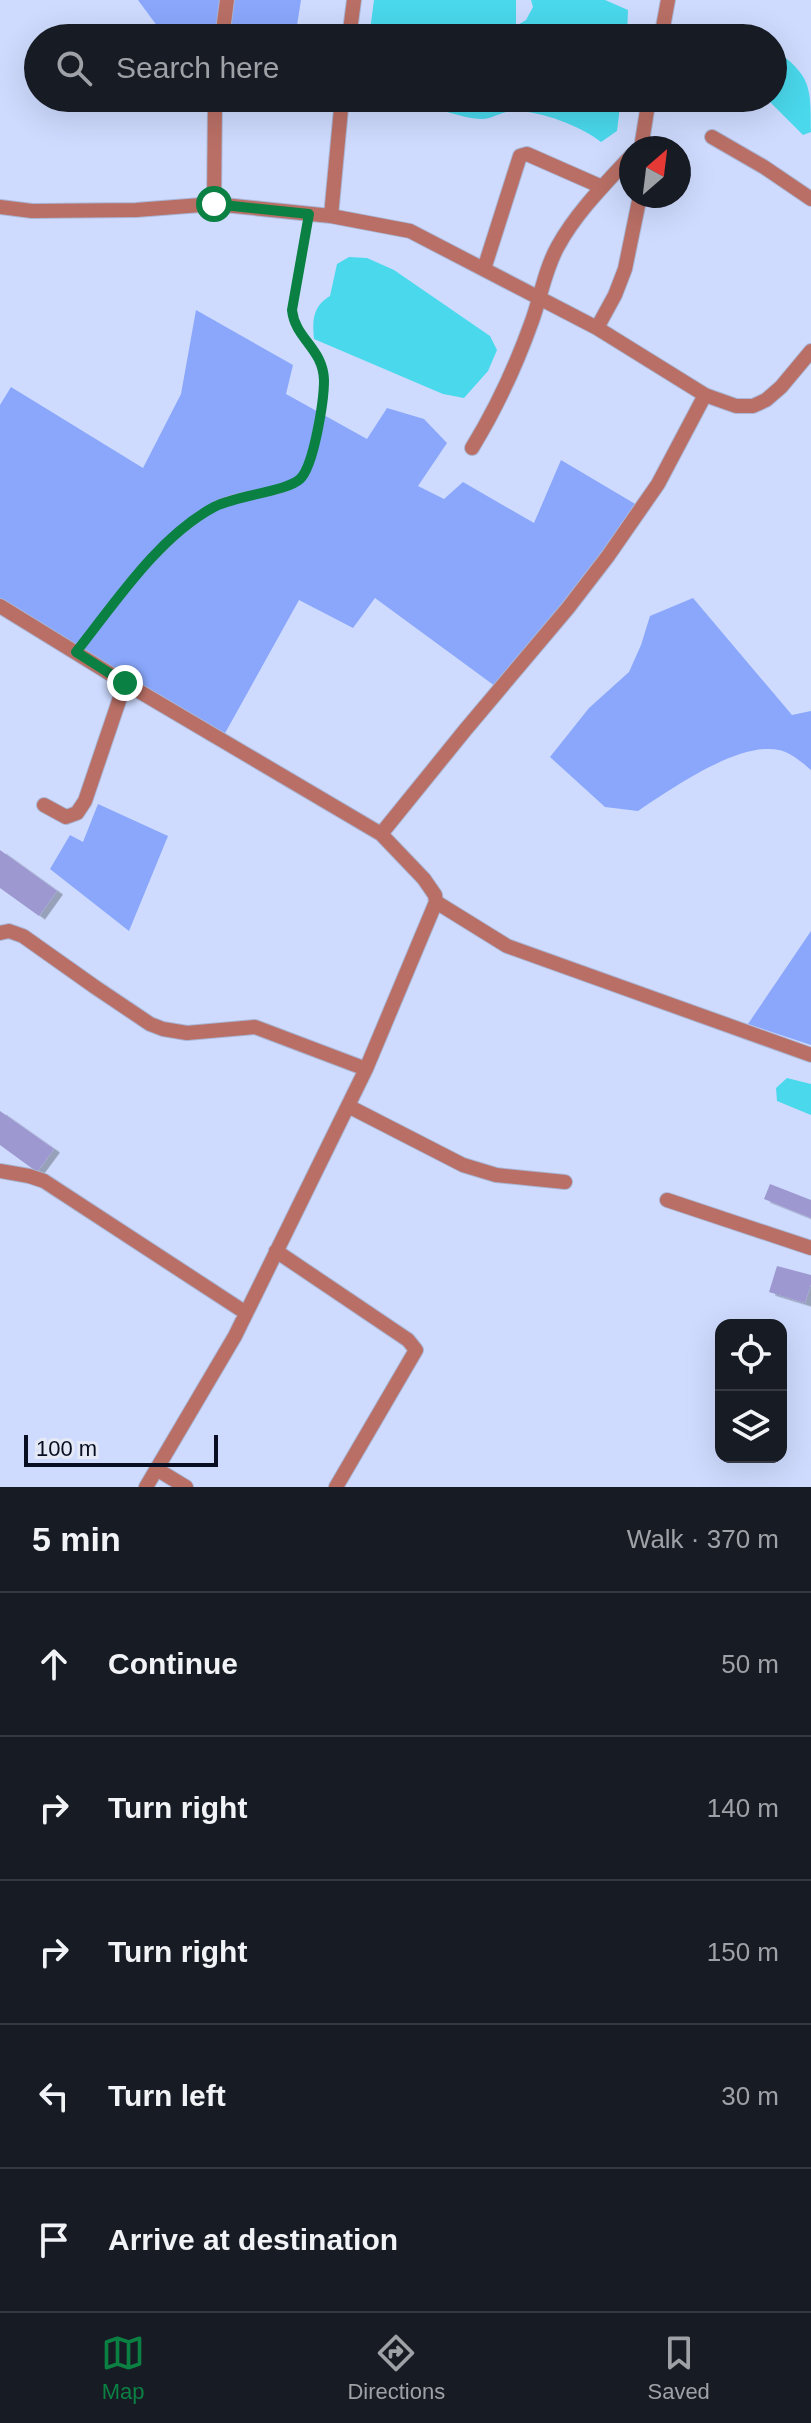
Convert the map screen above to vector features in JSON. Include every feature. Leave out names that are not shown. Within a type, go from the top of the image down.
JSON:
[{"type":"street","points":[[224,24],[227,0]]},
{"type":"street","points":[[351,24],[354,0]]},
{"type":"street","points":[[664,24],[668,0]]},
{"type":"street","points":[[214,204],[215,112]]},
{"type":"street","points":[[331,216],[341,112]]},
{"type":"street","points":[[641,136],[646,112]]},
{"type":"street","points":[[712,137],[811,199]]},
{"type":"street","points":[[484,269],[520,156],[527,154],[602,187]]},
{"type":"street","points":[[472,448],[515,369],[557,247],[619,170]]},
{"type":"street","points":[[0,207],[32,211],[136,210],[214,204],[331,216],[410,231],[597,328],[705,395],[736,406],[753,406],[766,400],[811,351]]},
{"type":"street","points":[[597,328],[625,269],[638,208]]},
{"type":"street","points":[[381,834],[608,556],[658,484],[705,395]]},
{"type":"street","points":[[0,606],[381,834],[435,895],[436,902],[348,1106],[246,1313],[146,1487]]},
{"type":"street","points":[[44,805],[66,817],[77,813],[85,801],[125,683]]},
{"type":"street","points":[[436,902],[507,946],[811,1055]]},
{"type":"street","points":[[0,933],[9,931],[23,936],[106,995],[163,1029],[187,1033],[255,1027],[366,1069]]},
{"type":"street","points":[[348,1106],[463,1165],[496,1175],[565,1182]]},
{"type":"street","points":[[0,1171],[44,1181],[246,1313]]},
{"type":"street","points":[[667,1200],[811,1248]]},
{"type":"street","points":[[276,1251],[408,1340],[416,1350],[336,1487]]},
{"type":"street","points":[[158,1470],[186,1487]]},
{"type":"lane","points":[[76,652],[134,578],[171,539],[200,515],[227,500],[292,485],[302,478],[308,467],[320,423],[324,382],[316,351],[298,332],[292,310],[309,214]]},
{"type":"shaded area","points":[[138,0],[301,0],[297,24],[156,24]]},
{"type":"shaded area","points":[[374,0],[516,0],[516,24],[371,24]]},
{"type":"shaded area","points":[[531,0],[605,0],[628,10],[628,24],[519,24],[526,20],[533,7]]},
{"type":"shaded area","points":[[787,59],[802,74],[809,92],[811,132],[803,135],[780,112],[787,112]]},
{"type":"shaded area","points":[[449,112],[505,112],[486,119]]},
{"type":"shaded area","points":[[529,112],[619,112],[617,131],[601,142],[571,125]]},
{"type":"shaded area","points":[[349,257],[367,258],[394,270],[490,336],[497,350],[488,371],[464,398],[443,394],[314,339],[317,309],[330,296],[337,264]]},
{"type":"shaded area","points":[[196,310],[293,365],[286,394],[367,439],[387,408],[424,419],[447,443],[418,486],[444,499],[463,482],[534,523],[561,460],[642,508],[499,689],[375,598],[353,628],[299,600],[224,735],[0,599],[0,405],[11,387],[143,468],[181,394]]},
{"type":"shaded area","points":[[693,598],[792,715],[811,711],[811,770],[788,753],[763,749],[706,769],[638,811],[605,807],[550,757],[589,708],[629,672],[650,616]]},
{"type":"shaded area","points":[[98,804],[168,836],[129,931],[50,869],[70,835],[83,842]]},
{"type":"shaded area","points":[[811,931],[811,1045],[748,1024]]},
{"type":"shaded area","points":[[787,1078],[811,1084],[811,1115],[777,1101],[776,1088]]},
{"type":"building","points":[[0,850],[57,891],[39,916],[0,888]]},
{"type":"building","points":[[0,1111],[54,1149],[37,1172],[0,1145]]},
{"type":"building","points":[[770,1184],[811,1200],[811,1218],[764,1199]]},
{"type":"building","points":[[777,1266],[811,1275],[805,1303],[769,1292]]},
{"type":"route","points":[[125,683],[76,652],[134,578],[171,539],[200,515],[227,500],[292,485],[302,478],[320,423],[324,382],[322,366],[316,351],[298,332],[292,310],[309,214],[214,204]]}]
